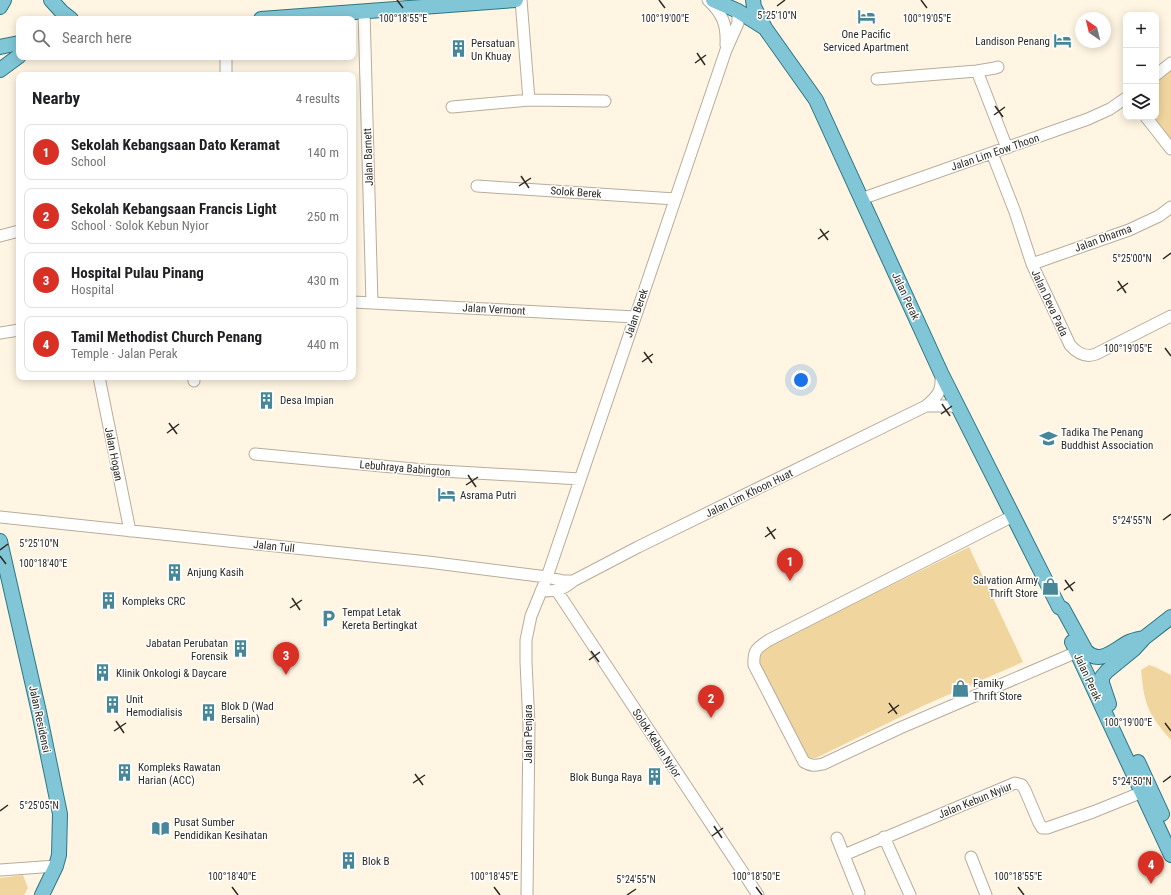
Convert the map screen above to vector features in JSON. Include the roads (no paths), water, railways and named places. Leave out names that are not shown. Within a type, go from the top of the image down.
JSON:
[{"type":"main road","points":[[0,7],[4,0]]},
{"type":"main road","points":[[51,0],[67,16]]},
{"type":"main road","points":[[300,16],[516,0]]},
{"type":"main road","name":"Jalan Perak","points":[[713,0],[737,5],[765,28],[816,100],[941,373],[1059,607],[1059,613],[1077,652],[1171,833]]},
{"type":"main road","points":[[753,0],[754,7],[765,28]]},
{"type":"main road","points":[[0,47],[16,44]]},
{"type":"main road","points":[[0,70],[16,58]]},
{"type":"main road","name":"Jalan Residensi","points":[[0,542],[60,814],[59,855],[56,866],[42,895]]},
{"type":"main road","name":"Jalan Perak","points":[[1059,607],[1063,609],[1086,651],[1090,655],[1098,657],[1108,654],[1129,642],[1144,638]]},
{"type":"main road","points":[[1144,638],[1171,617]]},
{"type":"main road","name":"Jalan Perak","points":[[1144,638],[1134,649],[1107,671],[1102,678],[1102,683],[1107,699],[1147,787],[1171,856]]},
{"type":"street","points":[[521,0],[529,100]]},
{"type":"street","name":"Jalan Berek","points":[[708,0],[719,13],[724,22],[727,32],[726,50]]},
{"type":"street","name":"Jalan Berek","points":[[547,577],[726,50],[738,23],[737,5]]},
{"type":"street","name":"Jalan Barnett","points":[[364,11],[372,303]]},
{"type":"street","points":[[226,60],[226,72]]},
{"type":"street","points":[[1159,73],[1171,63]]},
{"type":"street","points":[[878,79],[978,71],[995,68],[998,66]]},
{"type":"street","points":[[978,71],[1007,148]]},
{"type":"street","points":[[452,107],[529,100],[605,101]]},
{"type":"street","name":"Jalan Lim Eow Thoon","points":[[861,199],[1088,119],[1110,109],[1123,100]]},
{"type":"street","points":[[1148,120],[1171,149]]},
{"type":"street","name":"Jalan Deva Pada","points":[[992,153],[1015,212],[1032,264],[1070,345],[1075,351],[1089,357],[1171,316]]},
{"type":"street","name":"Solok Berek","points":[[477,186],[675,199]]},
{"type":"street","name":"Jalan Dharma","points":[[1032,264],[1129,230],[1159,216],[1171,207]]},
{"type":"street","points":[[0,236],[16,232]]},
{"type":"street","name":"Jalan Vermont","points":[[356,302],[635,317]]},
{"type":"street","points":[[0,333],[16,330]]},
{"type":"street","name":"Jalan Lim Khoon Huat","points":[[557,591],[638,547],[926,406],[939,393],[942,386],[941,373]]},
{"type":"street","name":"Jalan Hogan","points":[[99,380],[130,531]]},
{"type":"street","name":"Jalan Lim Khoon Huat","points":[[926,406],[951,406],[959,408]]},
{"type":"street","name":"Lebuhraya Babington","points":[[255,454],[424,470],[580,479]]},
{"type":"street","points":[[1013,516],[769,640],[755,651],[753,658],[754,665],[804,762],[811,766],[815,766],[823,764],[900,728],[1077,652]]},
{"type":"street","name":"Jalan Tull","points":[[0,517],[428,562],[547,577]]},
{"type":"street","points":[[547,577],[563,581],[573,581]]},
{"type":"street","name":"Jalan Penjara","points":[[527,895],[529,725],[526,640],[531,616],[547,577]]},
{"type":"street","points":[[541,591],[557,591]]},
{"type":"street","name":"Solok Kebun Nyior","points":[[557,591],[758,895]]},
{"type":"street","name":"Jalan Kebun Nyiur","points":[[844,855],[1015,783],[1022,784],[1042,828],[1047,828],[1147,787]]},
{"type":"street","points":[[884,837],[910,895]]},
{"type":"street","points":[[836,838],[859,894]]},
{"type":"street","points":[[971,857],[986,895]]},
{"type":"street","points":[[0,870],[56,866]]},
{"type":"place","name":"One Pacific Serviced Apartment","points":[[866,16]]},
{"type":"place","name":"Landison Penang","points":[[1063,41]]},
{"type":"place","name":"Persatuan Un Khuay","points":[[458,49]]},
{"type":"place","name":"Desa Impian","points":[[267,400]]},
{"type":"place","name":"Tadika The Penang Buddhist Association","points":[[1048,438]]},
{"type":"place","name":"Asrama Putri","points":[[447,495]]},
{"type":"place","name":"Anjung Kasih","points":[[174,572]]},
{"type":"place","name":"Sekolah Kebangsaan Dato Keramat","points":[[790,581]]},
{"type":"place","name":"Salvation Army Thrift Store","points":[[1051,586]]},
{"type":"place","name":"Kompleks CRC","points":[[109,601]]},
{"type":"place","name":"Tempat Letak Kereta Bertingkat","points":[[329,618]]},
{"type":"place","name":"Jabatan Perubatan Forensik","points":[[241,649]]},
{"type":"place","name":"Klinik Onkologi & Daycare","points":[[103,673]]},
{"type":"place","name":"Hospital Pulau Pinang","points":[[286,675]]},
{"type":"place","name":"Famiky Thrift Store","points":[[960,689]]},
{"type":"place","name":"Unit Hemodialisis","points":[[113,705]]},
{"type":"place","name":"Blok D (Wad Bersalin)","points":[[208,712]]},
{"type":"place","name":"Sekolah Kebangsaan Francis Light","points":[[711,718]]},
{"type":"place","name":"Kompleks Rawatan Harian (ACC)","points":[[125,773]]},
{"type":"place","name":"Blok Bunga Raya","points":[[655,777]]},
{"type":"place","name":"Pusat Sumber Pendidikan Kesihatan","points":[[161,828]]},
{"type":"place","name":"Blok B","points":[[349,861]]},
{"type":"place","name":"Tamil Methodist Church Penang","points":[[1151,884]]}]
